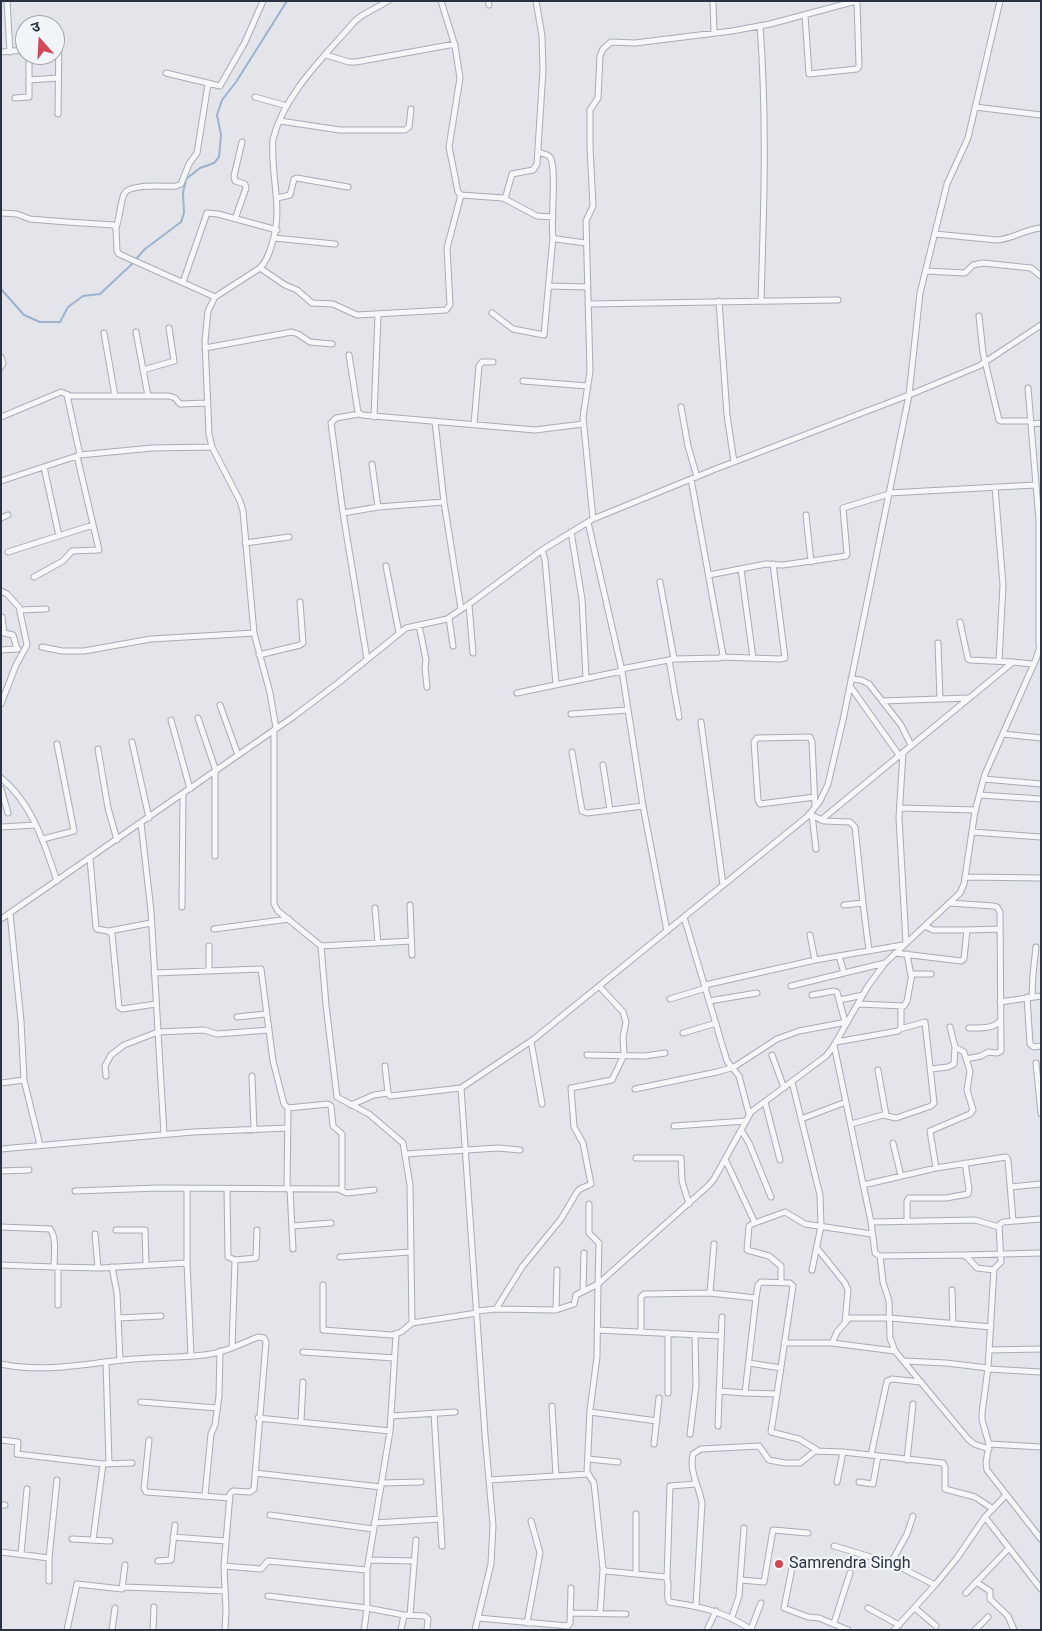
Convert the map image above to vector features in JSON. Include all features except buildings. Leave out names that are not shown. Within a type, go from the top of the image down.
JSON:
[{"type":"street","points":[[7,1],[10,52]]},
{"type":"street","points":[[166,73],[218,87],[222,84],[245,42],[263,1]]},
{"type":"street","points":[[388,1],[377,4],[354,22],[297,91],[287,106],[275,130],[272,147],[277,198],[277,230],[267,260],[260,268],[215,297],[208,311],[205,348],[207,403],[212,447],[240,501],[254,633],[270,693],[275,729],[273,899],[276,908],[321,946],[411,941]]},
{"type":"street","points":[[441,1],[455,44],[460,82],[449,150],[458,192],[461,195]]},
{"type":"street","points":[[505,198],[512,174],[535,169],[538,152],[543,70],[541,30],[536,1]]},
{"type":"street","points":[[714,1],[714,33]]},
{"type":"street","points":[[667,931],[643,806],[622,670],[591,520],[583,424],[590,371],[586,221],[593,206],[590,110],[598,98],[600,56],[607,44],[616,41],[635,44],[760,26],[856,1],[859,66],[857,69],[809,74],[805,15]]},
{"type":"street","points":[[351,1105],[374,1095],[388,1093],[390,1096],[461,1088],[531,1041],[810,815],[820,801],[828,784],[850,686],[909,395],[920,293],[947,184],[966,144],[1000,1]]},
{"type":"street","points":[[760,26],[764,74],[765,172],[761,300]]},
{"type":"street","points":[[326,55],[349,62],[356,62],[455,44]]},
{"type":"street","points":[[1,52],[15,51]]},
{"type":"street","points":[[15,98],[28,97],[29,65]]},
{"type":"street","points":[[58,65],[58,114]]},
{"type":"street","points":[[29,80],[58,78]]},
{"type":"street","points":[[208,84],[197,153],[189,164],[181,184],[176,186],[135,187],[127,190],[116,228],[117,251],[119,254],[215,297]]},
{"type":"street","points":[[255,97],[287,106]]},
{"type":"street","points":[[975,107],[1041,115]]},
{"type":"street","points":[[280,121],[340,130],[405,130],[408,127],[411,109]]},
{"type":"street","points":[[235,219],[246,188],[245,184],[235,181],[234,176],[242,142]]},
{"type":"street","points":[[492,313],[513,329],[542,335],[544,332],[553,237],[553,217],[551,159],[548,155],[538,152]]},
{"type":"street","points":[[277,198],[290,195],[294,179],[348,187]]},
{"type":"street","points":[[461,195],[505,198],[537,216],[553,217]]},
{"type":"street","points":[[260,268],[285,286],[297,290],[312,302],[333,304],[360,316],[449,309],[447,248],[461,195]]},
{"type":"street","points":[[1,213],[67,222],[114,225],[116,228]]},
{"type":"street","points":[[183,282],[206,215],[209,213],[277,230]]},
{"type":"street","points":[[935,234],[1002,239],[1030,229],[1041,228]]},
{"type":"street","points":[[553,237],[586,243]]},
{"type":"street","points":[[274,238],[335,244]]},
{"type":"street","points":[[926,271],[965,273],[973,265],[983,263],[1032,268],[1041,276]]},
{"type":"street","points":[[548,286],[588,286]]},
{"type":"street","points":[[588,304],[838,300]]},
{"type":"street","points":[[719,301],[727,415],[734,462]]},
{"type":"street","points":[[374,417],[378,315]]},
{"type":"street","points":[[979,316],[983,353],[999,420],[1001,422],[1041,422]]},
{"type":"street","points":[[1,919],[275,729],[338,683],[406,628],[449,618],[542,550],[591,520],[979,366],[1041,325]]},
{"type":"street","points":[[143,370],[174,361],[169,328]]},
{"type":"street","points":[[136,332],[148,396]]},
{"type":"street","points":[[205,348],[292,332],[298,334],[307,342],[332,344]]},
{"type":"street","points":[[104,333],[116,396]]},
{"type":"street","points":[[350,355],[359,414]]},
{"type":"street","points":[[1,357],[3,363],[1,367]]},
{"type":"street","points":[[474,424],[479,366],[482,362],[493,362]]},
{"type":"street","points":[[523,381],[588,386]]},
{"type":"street","points":[[322,1285],[322,1330],[396,1335],[407,1329],[412,1323],[496,1309],[556,1310],[574,1304],[576,1295],[598,1284],[710,1185],[749,1114],[819,1062],[835,1043],[875,974],[884,963],[960,893],[966,877],[976,810],[984,779],[1032,664],[1036,659],[1040,644],[1040,521],[1035,484],[1028,388]]},
{"type":"street","points":[[1,417],[58,393],[67,395],[172,396],[182,404],[207,403]]},
{"type":"street","points":[[34,577],[63,561],[72,551],[99,550],[67,395]]},
{"type":"street","points":[[681,407],[724,652],[722,657]]},
{"type":"street","points":[[367,659],[343,513],[331,423],[336,418],[359,414],[374,417],[535,430],[583,424]]},
{"type":"street","points":[[435,421],[444,502],[462,609]]},
{"type":"street","points":[[1,481],[78,455],[152,448],[212,447]]},
{"type":"street","points":[[372,464],[378,507]]},
{"type":"street","points":[[44,467],[59,536]]},
{"type":"street","points":[[1034,469],[1041,468]]},
{"type":"street","points":[[709,575],[766,564],[783,565],[847,556],[844,508],[889,494],[1035,484]]},
{"type":"street","points":[[995,487],[1003,585],[999,661]]},
{"type":"street","points":[[343,513],[378,507],[444,502]]},
{"type":"street","points":[[1,518],[8,515]]},
{"type":"street","points":[[806,515],[811,562]]},
{"type":"street","points":[[8,552],[94,525]]},
{"type":"street","points":[[571,532],[582,599],[586,678]]},
{"type":"street","points":[[245,543],[289,537]]},
{"type":"street","points":[[542,550],[545,560],[556,684]]},
{"type":"street","points":[[516,693],[671,660],[722,657],[780,660],[785,658],[773,564]]},
{"type":"street","points":[[386,566],[399,633]]},
{"type":"street","points":[[741,569],[753,658]]},
{"type":"street","points":[[660,582],[679,717]]},
{"type":"street","points":[[1,590],[18,605],[27,642],[1,704]]},
{"type":"street","points":[[259,655],[303,643],[300,602]]},
{"type":"street","points":[[469,605],[474,653]]},
{"type":"street","points":[[20,610],[46,609]]},
{"type":"street","points":[[2,616],[4,634],[13,635],[17,650]]},
{"type":"street","points":[[449,618],[453,646]]},
{"type":"street","points":[[960,622],[968,659],[1032,664]]},
{"type":"street","points":[[419,625],[426,660],[425,668],[428,687]]},
{"type":"street","points":[[42,647],[62,651],[84,651],[152,639],[254,633]]},
{"type":"street","points":[[938,643],[940,699]]},
{"type":"street","points":[[1,650],[25,649]]},
{"type":"street","points":[[821,820],[1013,662]]},
{"type":"street","points":[[851,679],[861,680],[869,684],[901,725],[911,745]]},
{"type":"street","points":[[850,686],[901,754],[900,808],[905,944]]},
{"type":"street","points":[[882,701],[968,698]]},
{"type":"street","points":[[220,705],[238,755]]},
{"type":"street","points":[[571,714],[628,710]]},
{"type":"street","points":[[198,718],[216,771],[215,856]]},
{"type":"street","points":[[172,720],[190,789]]},
{"type":"street","points":[[701,722],[723,885]]},
{"type":"street","points":[[1003,734],[1041,738]]},
{"type":"street","points":[[815,797],[760,804],[758,800],[755,740],[760,736],[810,737],[812,742],[815,797],[815,807]]},
{"type":"street","points":[[132,742],[149,818]]},
{"type":"street","points":[[43,839],[74,831],[58,744]]},
{"type":"street","points":[[98,749],[108,808],[117,840]]},
{"type":"street","points":[[572,752],[582,811],[587,813],[643,806]]},
{"type":"street","points":[[603,765],[610,810]]},
{"type":"street","points":[[1,779],[13,789],[36,825],[43,839],[57,881]]},
{"type":"street","points":[[984,779],[1041,784]]},
{"type":"street","points":[[1,789],[8,813]]},
{"type":"street","points":[[182,907],[183,794]]},
{"type":"street","points":[[980,795],[1041,799]]},
{"type":"street","points":[[900,808],[976,810]]},
{"type":"street","points":[[810,815],[821,820],[850,822],[854,825],[869,951]]},
{"type":"street","points":[[810,815],[816,849]]},
{"type":"street","points":[[141,823],[151,923],[164,1134]]},
{"type":"street","points":[[1,827],[36,825]]},
{"type":"street","points":[[972,832],[1041,837]]},
{"type":"street","points":[[90,859],[97,929],[108,931],[151,923]]},
{"type":"street","points":[[966,877],[1041,878]]},
{"type":"street","points":[[844,905],[863,903]]},
{"type":"street","points":[[949,903],[997,907],[1000,912],[1000,1052],[988,1052],[981,1056],[966,1059]]},
{"type":"street","points":[[410,905],[412,955]]},
{"type":"street","points":[[375,908],[378,943]]},
{"type":"street","points":[[10,914],[21,1021],[24,1080],[40,1145]]},
{"type":"street","points":[[684,917],[727,1061],[739,1076],[749,1114]]},
{"type":"street","points":[[214,929],[289,919]]},
{"type":"street","points":[[925,926],[934,930],[1000,929]]},
{"type":"street","points":[[895,953],[961,961],[964,959],[967,930]]},
{"type":"street","points":[[108,931],[113,937],[119,1007],[122,1009],[156,1004]]},
{"type":"street","points":[[810,935],[815,960]]},
{"type":"street","points":[[670,999],[705,986],[815,960],[905,944]]},
{"type":"street","points":[[209,946],[209,971]]},
{"type":"street","points":[[321,946],[336,1094],[338,1098],[369,1114],[403,1142],[410,1184],[412,1323]]},
{"type":"street","points":[[1036,947],[1029,997],[1030,1044],[1034,1047],[1041,1046]]},
{"type":"street","points":[[858,1004],[904,1006],[907,1001],[911,976],[907,954]]},
{"type":"street","points":[[839,956],[844,973]]},
{"type":"street","points":[[791,986],[884,963]]},
{"type":"street","points":[[154,973],[261,969],[273,1061],[284,1104],[288,1108],[289,1189],[293,1250]]},
{"type":"street","points":[[911,976],[917,973],[931,974]]},
{"type":"street","points":[[496,1309],[522,1267],[561,1219],[576,1192],[590,1184],[583,1143],[574,1128],[571,1088],[612,1080],[624,1056],[623,1037],[626,1026],[625,1014],[599,986]]},
{"type":"street","points":[[812,996],[836,991],[846,1022]]},
{"type":"street","points":[[709,1001],[757,993]]},
{"type":"street","points":[[840,1000],[863,995]]},
{"type":"street","points":[[1000,1002],[1041,996]]},
{"type":"street","points":[[900,1030],[901,1006]]},
{"type":"street","points":[[237,1016],[266,1014]]},
{"type":"street","points":[[969,1028],[997,1025],[1000,1021]]},
{"type":"street","points":[[635,1088],[717,1072],[733,1067],[777,1039],[799,1031],[846,1022]]},
{"type":"street","points":[[835,1043],[896,1032],[925,1022],[935,1100],[933,1104],[896,1118],[886,1115],[851,1124]]},
{"type":"street","points":[[683,1032],[716,1023]]},
{"type":"street","points":[[931,1069],[954,1064],[955,1047],[950,1027]]},
{"type":"street","points":[[106,1076],[105,1066],[111,1055],[124,1045],[158,1032],[204,1030],[217,1034],[269,1030]]},
{"type":"street","points":[[531,1041],[542,1104]]},
{"type":"street","points":[[835,1043],[875,1253],[880,1256],[1041,1252]]},
{"type":"street","points":[[936,1168],[930,1131],[970,1114],[973,1110],[968,1090],[970,1071],[962,1050],[955,1047]]},
{"type":"street","points":[[587,1054],[645,1056],[665,1053]]},
{"type":"street","points":[[772,1055],[784,1088]]},
{"type":"street","points":[[1036,1064],[1041,1114]]},
{"type":"street","points":[[385,1066],[388,1093]]},
{"type":"street","points":[[878,1070],[886,1115]]},
{"type":"street","points":[[252,1076],[254,1130]]},
{"type":"street","points":[[1,1083],[24,1080]]},
{"type":"street","points":[[792,1082],[819,1187],[821,1226],[812,1270]]},
{"type":"street","points":[[461,1088],[493,1525],[491,1564],[475,1630]]},
{"type":"street","points":[[288,1108],[330,1105],[338,1098]]},
{"type":"street","points":[[765,1102],[780,1160]]},
{"type":"street","points":[[801,1119],[846,1102]]},
{"type":"street","points":[[330,1105],[333,1126],[342,1134],[342,1190]]},
{"type":"street","points":[[674,1126],[746,1120]]},
{"type":"street","points":[[1,1149],[164,1134],[288,1128]]},
{"type":"street","points":[[741,1130],[749,1143],[771,1197]]},
{"type":"street","points":[[893,1143],[901,1176]]},
{"type":"street","points":[[405,1154],[501,1148],[520,1150]]},
{"type":"street","points":[[863,1185],[936,1168],[1006,1157],[1008,1160],[1013,1221]]},
{"type":"street","points":[[636,1158],[681,1158],[682,1181],[688,1204]]},
{"type":"street","points":[[725,1159],[755,1223]]},
{"type":"street","points":[[908,1221],[907,1201],[909,1198],[946,1198],[968,1194],[965,1163]]},
{"type":"street","points":[[1,1170],[29,1170]]},
{"type":"street","points":[[1010,1187],[1041,1184]]},
{"type":"street","points":[[75,1190],[158,1188],[227,1190],[338,1189],[347,1193],[374,1190]]},
{"type":"street","points":[[187,1188],[187,1263],[191,1355]]},
{"type":"street","points":[[227,1190],[227,1255],[230,1259],[256,1258],[257,1230]]},
{"type":"street","points":[[589,1204],[589,1233],[599,1243],[597,1365],[590,1412],[588,1474],[594,1484],[604,1570],[600,1614]]},
{"type":"street","points":[[781,1283],[781,1266],[769,1256],[749,1252],[746,1249],[749,1226],[785,1212],[801,1223],[872,1234]]},
{"type":"street","points":[[1041,1219],[1000,1223],[1001,1262],[994,1267],[988,1368],[982,1420],[989,1447],[986,1466],[1041,1539]]},
{"type":"street","points":[[870,1222],[979,1220],[999,1227]]},
{"type":"street","points":[[292,1226],[331,1223]]},
{"type":"street","points":[[1,1227],[50,1229],[54,1238],[58,1305]]},
{"type":"street","points":[[116,1230],[143,1228],[145,1230],[146,1265]]},
{"type":"street","points":[[95,1234],[98,1268]]},
{"type":"street","points":[[710,1294],[714,1244]]},
{"type":"street","points":[[817,1248],[847,1286],[846,1323]]},
{"type":"street","points":[[340,1257],[410,1252]]},
{"type":"street","points":[[583,1290],[584,1254]]},
{"type":"street","points":[[962,1255],[966,1256],[977,1268],[994,1270]]},
{"type":"street","points":[[880,1256],[883,1282],[888,1297],[890,1338],[895,1351],[968,1439],[974,1444],[989,1447],[1041,1446]]},
{"type":"street","points":[[232,1348],[235,1260]]},
{"type":"street","points":[[1,1265],[98,1268],[187,1263]]},
{"type":"street","points":[[112,1267],[117,1293],[120,1360]]},
{"type":"street","points":[[556,1310],[557,1270]]},
{"type":"street","points":[[745,1393],[759,1283],[790,1284],[793,1286],[771,1432],[804,1441],[818,1451]]},
{"type":"street","points":[[952,1290],[953,1324]]},
{"type":"street","points":[[641,1332],[642,1295],[710,1294],[756,1298]]},
{"type":"street","points":[[118,1318],[161,1316]]},
{"type":"street","points":[[718,1426],[722,1317]]},
{"type":"street","points":[[832,1343],[837,1332],[849,1318],[890,1318],[991,1327]]},
{"type":"street","points":[[597,1330],[721,1336]]},
{"type":"street","points":[[668,1334],[668,1392]]},
{"type":"street","points":[[364,1630],[367,1608],[367,1570],[390,1431],[396,1335]]},
{"type":"street","points":[[690,1434],[696,1386],[695,1335]]},
{"type":"street","points":[[1,1364],[38,1368],[66,1368],[120,1360],[205,1355],[232,1348],[258,1337],[266,1340],[252,1491],[233,1491],[230,1498],[224,1566],[225,1630]]},
{"type":"street","points":[[784,1343],[832,1343],[895,1351]]},
{"type":"street","points":[[989,1350],[1041,1349]]},
{"type":"street","points":[[205,1495],[211,1434],[216,1425],[218,1408],[220,1351]]},
{"type":"street","points":[[303,1352],[394,1358]]},
{"type":"street","points":[[904,1361],[1041,1372]]},
{"type":"street","points":[[93,1540],[106,1464],[106,1362]]},
{"type":"street","points":[[749,1363],[781,1368]]},
{"type":"street","points":[[871,1455],[887,1381],[892,1378],[921,1382]]},
{"type":"street","points":[[301,1421],[303,1382]]},
{"type":"street","points":[[719,1391],[777,1394]]},
{"type":"street","points":[[654,1444],[659,1398]]},
{"type":"street","points":[[141,1402],[218,1408]]},
{"type":"street","points":[[907,1460],[913,1404]]},
{"type":"street","points":[[552,1406],[556,1476]]},
{"type":"street","points":[[391,1416],[455,1412]]},
{"type":"street","points":[[590,1412],[657,1421]]},
{"type":"street","points":[[434,1413],[442,1546]]},
{"type":"street","points":[[258,1418],[390,1431]]},
{"type":"street","points":[[1,1440],[18,1442],[17,1454],[106,1464],[132,1463]]},
{"type":"street","points":[[149,1440],[144,1488],[146,1492],[230,1498]]},
{"type":"street","points":[[696,1606],[702,1504],[691,1462],[693,1454],[701,1449],[760,1446],[769,1460],[799,1463],[812,1452],[818,1451],[843,1452],[943,1464],[945,1467],[945,1489],[975,1497],[993,1509]]},
{"type":"street","points":[[838,1482],[843,1452]]},
{"type":"street","points":[[859,1482],[873,1484],[878,1456]]},
{"type":"street","points":[[588,1459],[618,1462]]},
{"type":"street","points":[[255,1473],[381,1485],[421,1482]]},
{"type":"street","points":[[489,1480],[588,1474]]},
{"type":"street","points":[[49,1581],[49,1558],[58,1480]]},
{"type":"street","points":[[696,1484],[670,1486],[668,1601],[716,1611],[732,1617],[752,1630],[762,1603]]},
{"type":"street","points":[[21,1554],[27,1489]]},
{"type":"street","points":[[894,1630],[935,1585],[957,1558],[985,1517],[1006,1495]]},
{"type":"street","points":[[636,1514],[636,1574]]},
{"type":"street","points":[[270,1515],[373,1529]]},
{"type":"street","points":[[891,1563],[907,1534],[913,1516]]},
{"type":"street","points":[[985,1517],[1041,1589]]},
{"type":"street","points":[[374,1523],[441,1519]]},
{"type":"street","points":[[528,1623],[540,1557],[540,1548],[531,1521]]},
{"type":"street","points":[[158,1561],[171,1560],[175,1525]]},
{"type":"street","points":[[732,1617],[738,1600],[741,1580],[744,1528]]},
{"type":"street","points":[[741,1580],[764,1582],[773,1530],[808,1533]]},
{"type":"street","points":[[173,1537],[226,1541]]},
{"type":"street","points":[[72,1539],[110,1542]]},
{"type":"street","points":[[410,1615],[416,1540]]},
{"type":"street","points":[[834,1546],[891,1563],[935,1585]]},
{"type":"street","points":[[966,1593],[1009,1548]]},
{"type":"street","points":[[1,1552],[49,1558]]},
{"type":"street","points":[[369,1560],[414,1561]]},
{"type":"street","points":[[224,1566],[261,1569],[268,1561],[367,1570]]},
{"type":"street","points":[[124,1587],[125,1565]]},
{"type":"street","points":[[792,1568],[784,1608],[808,1617],[814,1616],[848,1630]]},
{"type":"street","points":[[604,1570],[668,1578]]},
{"type":"street","points":[[834,1623],[850,1573]]},
{"type":"street","points":[[976,1582],[990,1591],[989,1598],[1008,1616],[1014,1630]]},
{"type":"street","points":[[67,1630],[77,1584],[120,1589],[124,1587],[224,1591]]},
{"type":"street","points":[[478,1618],[568,1626],[571,1588]]},
{"type":"street","points":[[268,1596],[427,1617],[427,1630]]},
{"type":"street","points":[[153,1630],[154,1607]]},
{"type":"street","points":[[112,1630],[115,1608]]},
{"type":"street","points":[[868,1608],[899,1625]]},
{"type":"street","points":[[915,1608],[936,1626]]},
{"type":"street","points":[[707,1630],[716,1611]]},
{"type":"street","points":[[570,1614],[626,1614]]},
{"type":"street","points":[[401,1630],[404,1615]]},
{"type":"street","points":[[975,1630],[988,1618]]},
{"type":"waterway","points":[[136,259],[145,249],[181,222],[184,213],[183,193],[186,179],[200,168],[214,163],[219,157],[221,135],[217,115],[222,100],[236,82],[287,1]]},
{"type":"waterway","points":[[1,289],[24,315],[40,322],[60,322],[68,307],[83,296],[100,294],[133,263]]},
{"type":"place","name":"Samrendra Singh","points":[[779,1564]]}]
